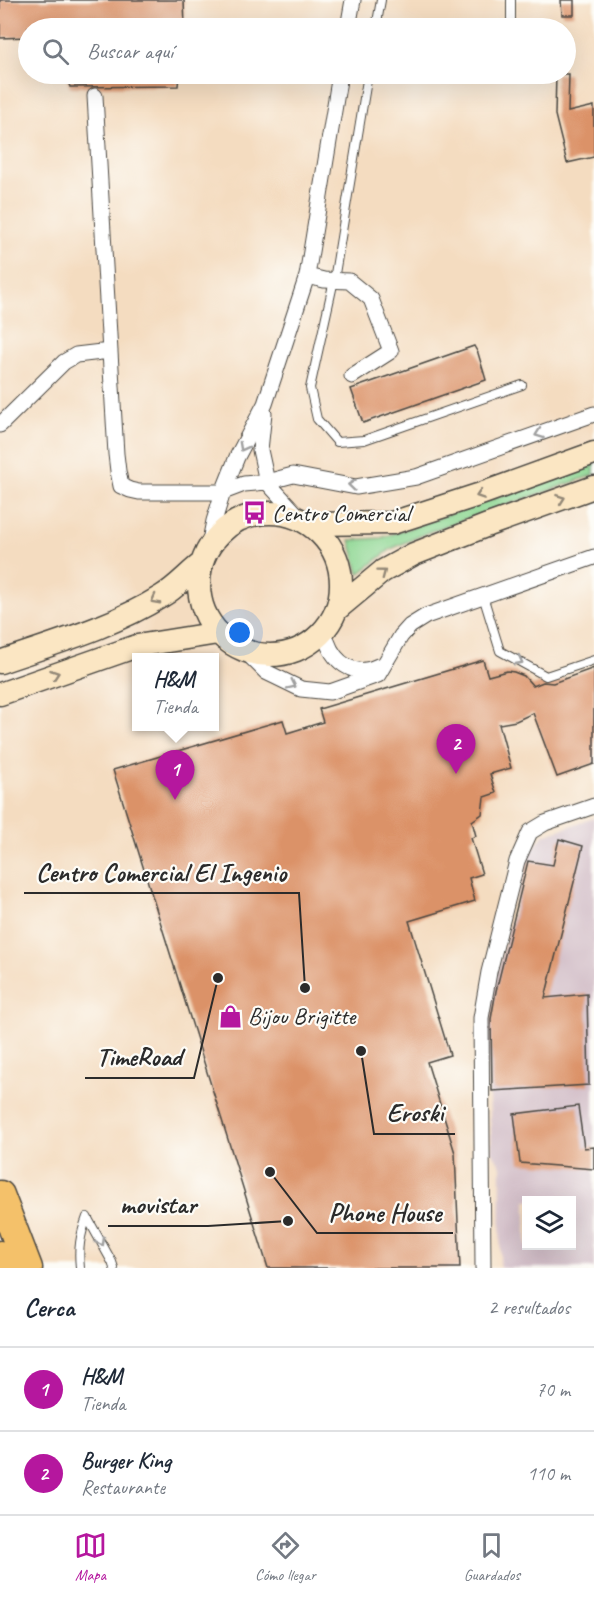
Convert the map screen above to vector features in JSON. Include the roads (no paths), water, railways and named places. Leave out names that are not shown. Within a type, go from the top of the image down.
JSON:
[{"type":"highway","points":[[0,1195],[28,1268]]},
{"type":"highway","points":[[0,1255],[4,1268]]},
{"type":"street","points":[[349,18],[352,0]]},
{"type":"street","points":[[338,84],[307,276],[265,404],[237,458],[223,492],[198,576],[201,604],[209,622],[218,633],[245,651],[274,677],[301,690],[330,692],[378,675],[401,636],[410,626],[426,616],[594,557]]},
{"type":"street","points":[[95,96],[116,454],[121,486],[139,492],[223,492],[244,484],[267,482],[293,475],[356,487],[416,477],[594,414]]},
{"type":"street","points":[[307,276],[349,280],[371,299],[391,351],[352,376]]},
{"type":"street","points":[[0,425],[64,362],[76,355],[110,351]]},
{"type":"street","points":[[245,651],[261,655],[290,652],[315,639],[326,628],[336,610],[341,594],[339,567],[330,545],[267,482],[260,450],[265,404]]},
{"type":"street","points":[[0,662],[90,631],[164,595],[205,555],[229,525],[254,513],[279,512],[306,522],[392,522],[478,495],[594,453]]},
{"type":"street","points":[[336,610],[383,571],[414,554],[594,488]]},
{"type":"street","points":[[0,694],[137,646],[218,633]]},
{"type":"street","points":[[327,641],[331,652],[344,665],[353,669],[367,671],[377,667],[390,656]]},
{"type":"street","points":[[483,1268],[481,1018],[489,972],[517,861],[530,832],[545,823],[594,806]]},
{"type":"lane","points":[[378,18],[381,0]]},
{"type":"lane","points":[[511,0],[511,18]]},
{"type":"lane","points":[[366,84],[334,280],[310,388],[317,419],[337,442],[364,440],[522,385]]},
{"type":"lane","points":[[483,596],[500,651],[546,676],[594,660]]},
{"type":"lane","points":[[80,1268],[78,1252],[87,1217],[114,1268]]},
{"type":"place","name":"Centro Comercial","points":[[254,513]]},
{"type":"place","name":"Burger King","points":[[456,774]]},
{"type":"place","name":"H&M","points":[[175,800]]},
{"type":"place","name":"TimeRoad","points":[[218,978]]},
{"type":"place","name":"Centro Comercial El Ingenio","points":[[305,988]]},
{"type":"place","name":"Bijou Brigitte","points":[[230,1016]]},
{"type":"place","name":"Eroski","points":[[361,1051]]},
{"type":"place","name":"Phone House","points":[[270,1172]]},
{"type":"place","name":"movistar","points":[[288,1221]]}]
